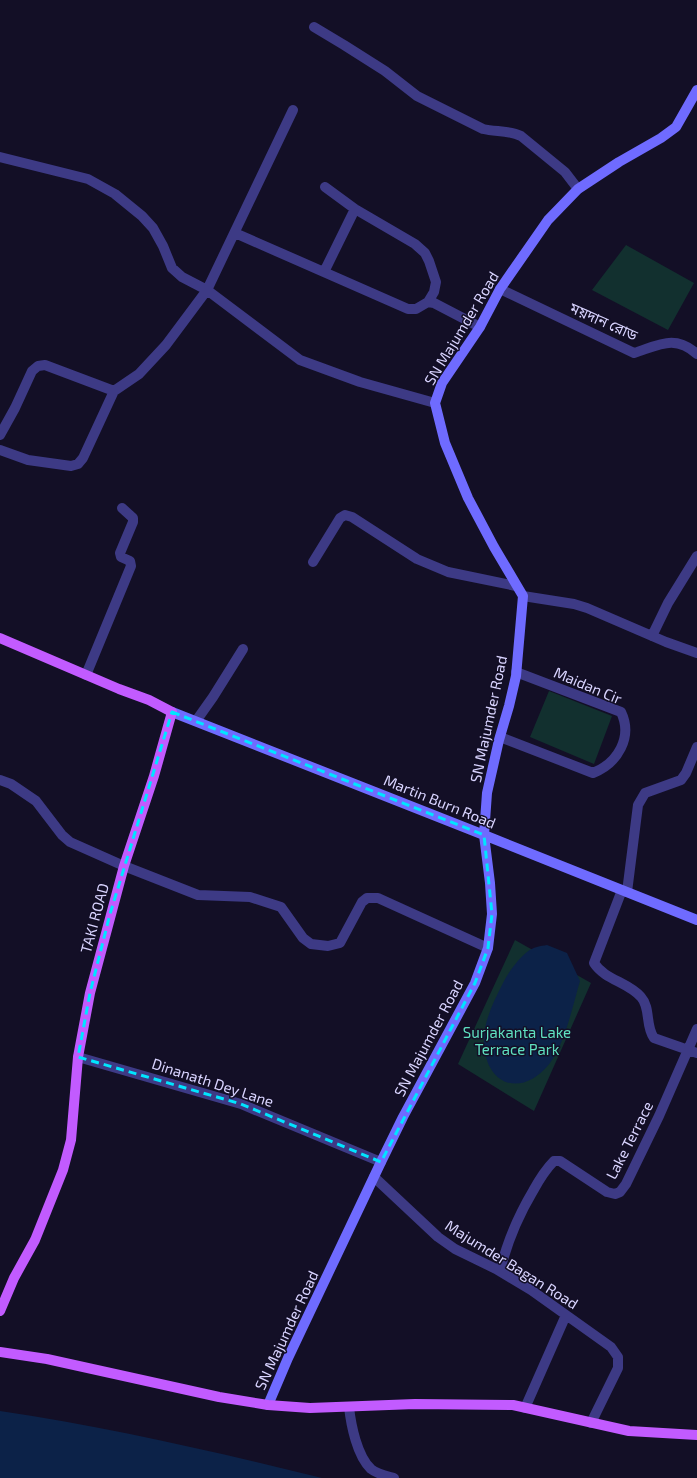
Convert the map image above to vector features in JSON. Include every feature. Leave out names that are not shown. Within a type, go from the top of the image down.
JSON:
[{"type":"main road","name":"SN Majumder Road","points":[[268,1405],[288,1358],[381,1162],[403,1117],[475,982],[488,948],[492,914],[484,834],[487,793],[516,672],[523,596],[494,547],[463,488],[446,443],[435,403],[442,383],[480,326],[500,289],[540,229],[578,188],[676,127],[694,102],[697,90]]},
{"type":"main road","points":[[0,638],[149,700],[172,712]]},
{"type":"main road","name":"Martin Burn Road","points":[[172,712],[484,834],[697,920]]},
{"type":"main road","name":"TAKI ROAD","points":[[0,1311],[14,1278],[35,1240],[64,1170],[71,1140],[78,1057],[90,993],[124,866],[154,776],[172,712]]},
{"type":"main road","points":[[0,1352],[48,1359],[219,1397],[268,1405],[310,1408],[415,1404],[513,1405],[629,1431],[697,1435]]},
{"type":"street","points":[[314,27],[385,71],[417,96],[483,128],[493,131],[512,132],[520,136],[565,172],[578,188]]},
{"type":"street","points":[[0,450],[28,460],[71,466],[78,464],[83,458],[114,391],[139,374],[166,345],[207,290],[293,110]]},
{"type":"street","points":[[0,157],[88,179],[115,194],[142,216],[152,228],[163,246],[172,268],[182,278],[207,290],[300,360],[360,382],[435,403]]},
{"type":"street","points":[[235,233],[408,309],[416,309],[428,302],[434,292],[436,282],[425,253],[402,236],[355,209],[324,188]]},
{"type":"street","points":[[324,272],[355,209]]},
{"type":"street","name":"ময়দান রোড","points":[[500,289],[634,353],[670,341],[689,347],[697,354]]},
{"type":"street","points":[[428,302],[434,303],[480,326]]},
{"type":"street","points":[[0,436],[32,371],[38,366],[44,365],[114,391]]},
{"type":"street","points":[[86,675],[131,566],[130,562],[121,557],[120,552],[133,522],[133,518],[122,508]]},
{"type":"street","points":[[313,562],[340,518],[345,515],[352,517],[417,560],[448,572],[516,586]]},
{"type":"street","points":[[652,636],[668,604],[697,556]]},
{"type":"street","points":[[523,596],[574,604],[587,608],[697,654]]},
{"type":"street","points":[[196,721],[213,697],[242,649]]},
{"type":"street","name":"Maidan Cir","points":[[500,737],[593,773],[607,766],[623,745],[626,727],[621,712],[516,672]]},
{"type":"street","points":[[693,1051],[654,1038],[651,1033],[645,1002],[641,997],[635,991],[601,973],[594,963],[624,891],[638,806],[641,798],[645,793],[681,780],[686,773],[697,747]]},
{"type":"street","points":[[0,780],[18,788],[36,801],[62,835],[70,842],[124,866],[198,895],[250,897],[281,907],[303,938],[311,944],[328,946],[340,943],[362,902],[367,898],[378,898],[488,948]]},
{"type":"street","name":"Lake Terrace","points":[[500,1272],[506,1246],[520,1213],[545,1170],[554,1161],[560,1161],[607,1192],[614,1194],[620,1192],[630,1178],[693,1051],[697,1029]]},
{"type":"street","name":"Dinanath Dey Lane","points":[[78,1057],[241,1104],[381,1162]]},
{"type":"street","name":"Majumder Bagan Road","points":[[374,1177],[438,1237],[455,1249],[531,1290],[611,1347],[618,1357],[618,1368],[591,1423]]},
{"type":"street","points":[[525,1408],[566,1315]]},
{"type":"street","points":[[349,1407],[354,1436],[365,1461],[371,1469],[382,1475],[394,1478]]},
{"type":"highlighted area","points":[[172,712],[484,835],[492,914],[488,948],[475,983],[381,1162],[241,1104],[78,1057],[90,993],[110,914]]},
{"type":"green space","points":[[626,245],[694,283],[668,330],[592,290]]},
{"type":"green space","points":[[549,691],[612,716],[594,764],[530,737]]},
{"type":"green space","name":"Surjakanta Lake Terrace Park","points":[[515,940],[591,983],[534,1111],[458,1064]]},
{"type":"water","name":"Surjakanta Lake Terrace Park","points":[[547,945],[567,953],[580,981],[568,1024],[555,1055],[550,1063],[538,1075],[527,1081],[515,1084],[505,1082],[496,1075],[489,1066],[485,1053],[484,1037],[488,1016],[503,983],[517,962],[529,950]]},
{"type":"water","points":[[0,1411],[41,1417],[162,1441],[322,1478],[0,1478]]}]
